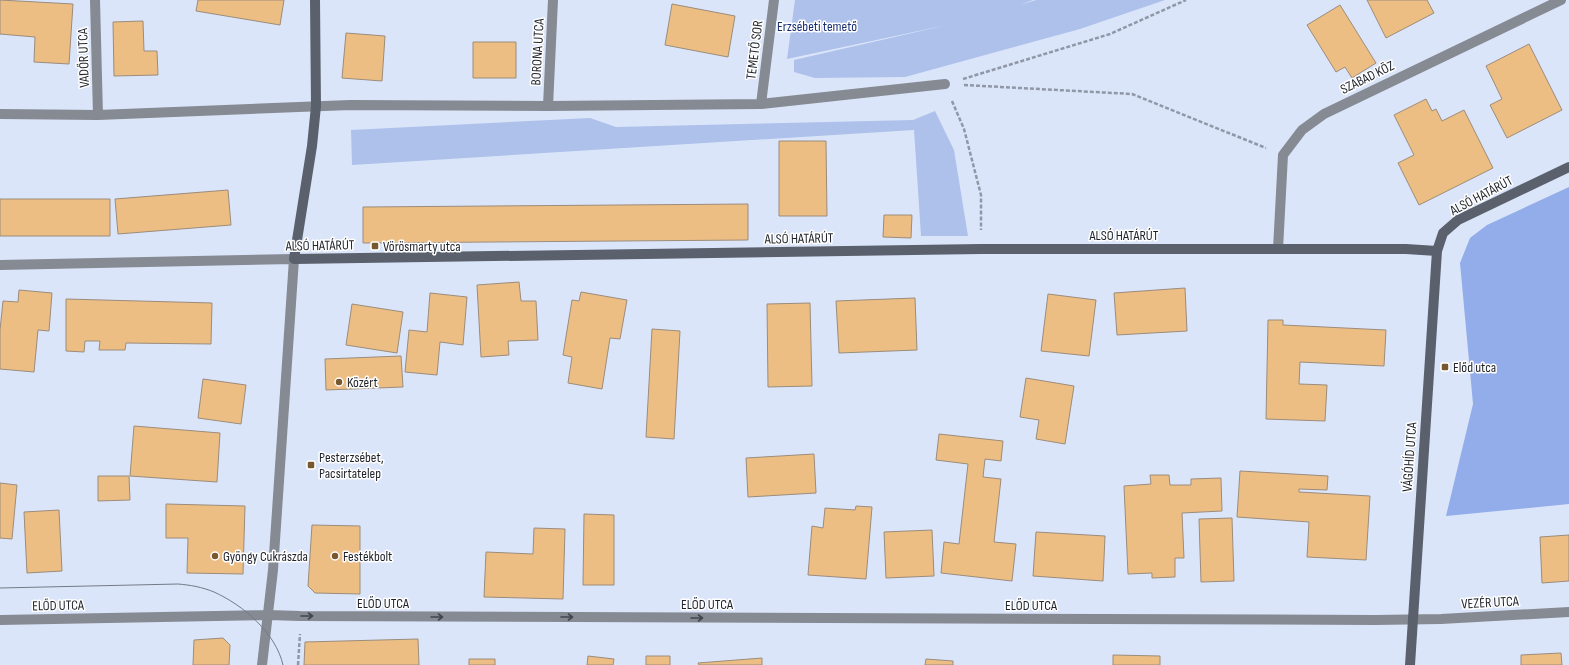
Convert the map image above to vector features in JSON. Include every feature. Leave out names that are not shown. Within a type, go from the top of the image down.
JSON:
[{"type":"street","name":"VADŐR UTCA","points":[[96,0],[98,114]]},
{"type":"street","points":[[262,665],[273,562],[294,259],[312,146],[316,106],[315,0]]},
{"type":"street","name":"BORONA UTCA","points":[[548,106],[553,0]]},
{"type":"street","name":"TEMETŐ SOR","points":[[761,104],[774,0]]},
{"type":"street","name":"SZABAD KÖZ","points":[[1283,155],[1302,130],[1324,114],[1561,0]]},
{"type":"street","points":[[0,114],[98,114],[316,106],[761,104],[945,84]]},
{"type":"street","points":[[1278,249],[1283,155]]},
{"type":"street","name":"ALSÓ HATÁRÚT","points":[[0,265],[294,259],[982,249],[1406,249],[1436,252],[1443,233],[1458,220],[1569,166]]},
{"type":"street","name":"VÁGÓHÍD UTCA","points":[[1410,665],[1436,252]]},
{"type":"street","name":"VEZÉR UTCA","points":[[1413,620],[1569,612]]},
{"type":"street","name":"ELŐD UTCA","points":[[0,620],[268,615],[1413,620]]},
{"type":"path","points":[[945,84],[1110,34],[1186,0]]},
{"type":"path","points":[[945,84],[1132,94],[1283,155]]},
{"type":"path","points":[[945,84],[964,129],[981,195],[982,249]]},
{"type":"path","points":[[298,665],[300,632]]},
{"type":"green space","name":"Erzsébeti temető","points":[[795,0],[1033,0],[1020,5],[1036,0],[1165,0],[1080,29],[905,77],[815,78],[794,72],[794,60],[947,25],[787,59]]},
{"type":"green space","points":[[935,111],[954,150],[968,236],[921,236],[914,130],[352,165],[351,130],[590,118],[616,127],[913,120]]},
{"type":"shaded area","points":[[1569,187],[1569,504],[1446,516],[1473,404],[1460,263],[1470,238],[1487,225]]},
{"type":"building","points":[[0,0],[73,4],[69,64],[34,62],[35,37],[0,34]]},
{"type":"building","points":[[198,0],[284,0],[280,25],[196,11]]},
{"type":"building","points":[[1367,0],[1427,0],[1434,13],[1386,38]]},
{"type":"building","points":[[672,4],[735,16],[728,57],[665,45]]},
{"type":"building","points":[[1340,5],[1376,63],[1352,78],[1345,67],[1336,72],[1307,25]]},
{"type":"building","points":[[143,21],[144,51],[157,51],[158,75],[114,76],[113,22]]},
{"type":"building","points":[[346,33],[385,36],[382,81],[342,78]]},
{"type":"building","points":[[473,42],[516,42],[516,78],[473,78]]},
{"type":"building","points":[[1529,44],[1562,110],[1507,138],[1490,105],[1502,99],[1486,66]]},
{"type":"building","points":[[1426,99],[1432,111],[1436,109],[1442,121],[1464,110],[1493,168],[1419,205],[1398,163],[1414,155],[1394,115]]},
{"type":"building","points":[[779,141],[826,141],[827,216],[779,216]]},
{"type":"building","points":[[228,190],[231,225],[118,234],[115,199]]},
{"type":"building","points":[[0,199],[110,199],[110,236],[0,236]]},
{"type":"building","points":[[748,204],[748,240],[363,243],[363,207]]},
{"type":"building","points":[[884,215],[912,215],[911,238],[883,237]]},
{"type":"building","points":[[519,282],[521,301],[536,301],[538,340],[508,341],[509,355],[481,357],[477,285]]},
{"type":"building","points":[[1185,288],[1187,331],[1117,335],[1114,293]]},
{"type":"building","points":[[19,290],[52,293],[49,331],[38,330],[34,372],[0,369],[0,330],[3,301],[18,302]]},
{"type":"building","points":[[581,292],[627,300],[620,339],[610,338],[602,389],[568,383],[572,357],[563,355],[572,300],[579,301]]},
{"type":"building","points":[[430,293],[467,297],[463,345],[440,342],[437,375],[405,372],[409,330],[427,332]]},
{"type":"building","points":[[1048,294],[1096,300],[1089,356],[1041,351]]},
{"type":"building","points":[[915,298],[917,350],[839,353],[836,301]]},
{"type":"building","points":[[66,299],[212,303],[211,344],[126,343],[125,350],[99,350],[100,341],[85,341],[84,352],[66,351]]},
{"type":"building","points":[[810,303],[812,386],[768,387],[767,304]]},
{"type":"building","points":[[352,304],[403,312],[397,353],[346,345]]},
{"type":"building","points":[[1268,320],[1283,320],[1283,325],[1386,330],[1384,366],[1300,362],[1299,384],[1327,385],[1325,421],[1266,419]]},
{"type":"building","points":[[652,329],[680,331],[674,439],[646,437]]},
{"type":"building","points":[[401,356],[403,387],[326,390],[325,359]]},
{"type":"building","points":[[1026,378],[1074,386],[1065,444],[1036,439],[1039,420],[1020,417]]},
{"type":"building","points":[[203,379],[246,385],[241,424],[198,418]]},
{"type":"building","points":[[134,426],[220,433],[217,482],[130,476]]},
{"type":"building","points":[[939,434],[1003,441],[1001,461],[985,459],[983,477],[1001,479],[994,542],[1016,544],[1012,581],[941,573],[944,542],[959,544],[968,464],[936,460]]},
{"type":"building","points":[[814,454],[816,493],[748,497],[746,458]]},
{"type":"building","points":[[1240,471],[1328,476],[1327,490],[1299,489],[1299,492],[1370,496],[1366,560],[1307,557],[1309,522],[1237,517]]},
{"type":"building","points":[[1150,475],[1169,475],[1170,485],[1191,485],[1191,479],[1221,478],[1222,511],[1182,513],[1184,558],[1175,558],[1175,577],[1152,578],[1152,573],[1128,574],[1124,486],[1151,484]]},
{"type":"building","points":[[98,476],[129,476],[130,500],[98,501]]},
{"type":"building","points":[[0,483],[17,485],[12,539],[0,538]]},
{"type":"building","name":"Gyöngy Cukrászda","points":[[166,504],[245,506],[243,574],[187,573],[188,538],[166,538]]},
{"type":"building","points":[[856,506],[872,507],[866,579],[808,575],[812,526],[823,528],[825,508],[855,510]]},
{"type":"building","points":[[59,510],[62,571],[27,573],[24,512]]},
{"type":"building","points":[[584,514],[614,515],[614,585],[583,585]]},
{"type":"building","points":[[1232,518],[1234,581],[1201,582],[1199,519]]},
{"type":"building","name":"Festékbolt","points":[[312,525],[360,526],[360,594],[315,593],[308,586]]},
{"type":"building","points":[[534,528],[565,529],[563,599],[484,597],[486,552],[533,554]]},
{"type":"building","points":[[932,530],[934,576],[886,578],[884,532]]},
{"type":"building","points":[[1036,532],[1105,536],[1103,581],[1033,576]]},
{"type":"building","points":[[1569,535],[1569,581],[1542,583],[1540,537]]},
{"type":"building","points":[[223,638],[230,645],[229,665],[193,665],[194,640]]},
{"type":"building","points":[[418,639],[419,665],[304,665],[305,642]]},
{"type":"building","points":[[1561,653],[1562,665],[1521,665],[1521,655]]},
{"type":"building","points":[[1113,655],[1160,656],[1160,665],[1113,665]]},
{"type":"building","points":[[588,656],[614,659],[613,665],[587,665]]},
{"type":"building","points":[[646,656],[670,656],[670,665],[646,665]]},
{"type":"building","points":[[762,658],[762,665],[699,665],[698,663]]},
{"type":"building","points":[[469,659],[495,659],[495,665],[469,665]]},
{"type":"building","points":[[926,659],[953,661],[953,665],[925,665]]},
{"type":"tram line","points":[[0,588],[178,584],[200,588],[214,592],[236,604],[257,621],[273,642],[283,665]]},
{"type":"place","name":"Vörösmarty utca","points":[[375,246]]},
{"type":"place","name":"Előd utca","points":[[1445,367]]},
{"type":"place","name":"Közért","points":[[339,382]]},
{"type":"place","name":"Pesterzsébet, Pacsirtatelep","points":[[311,465]]},
{"type":"place","name":"Gyöngy Cukrászda","points":[[215,556]]},
{"type":"place","name":"Festékbolt","points":[[335,556]]}]
